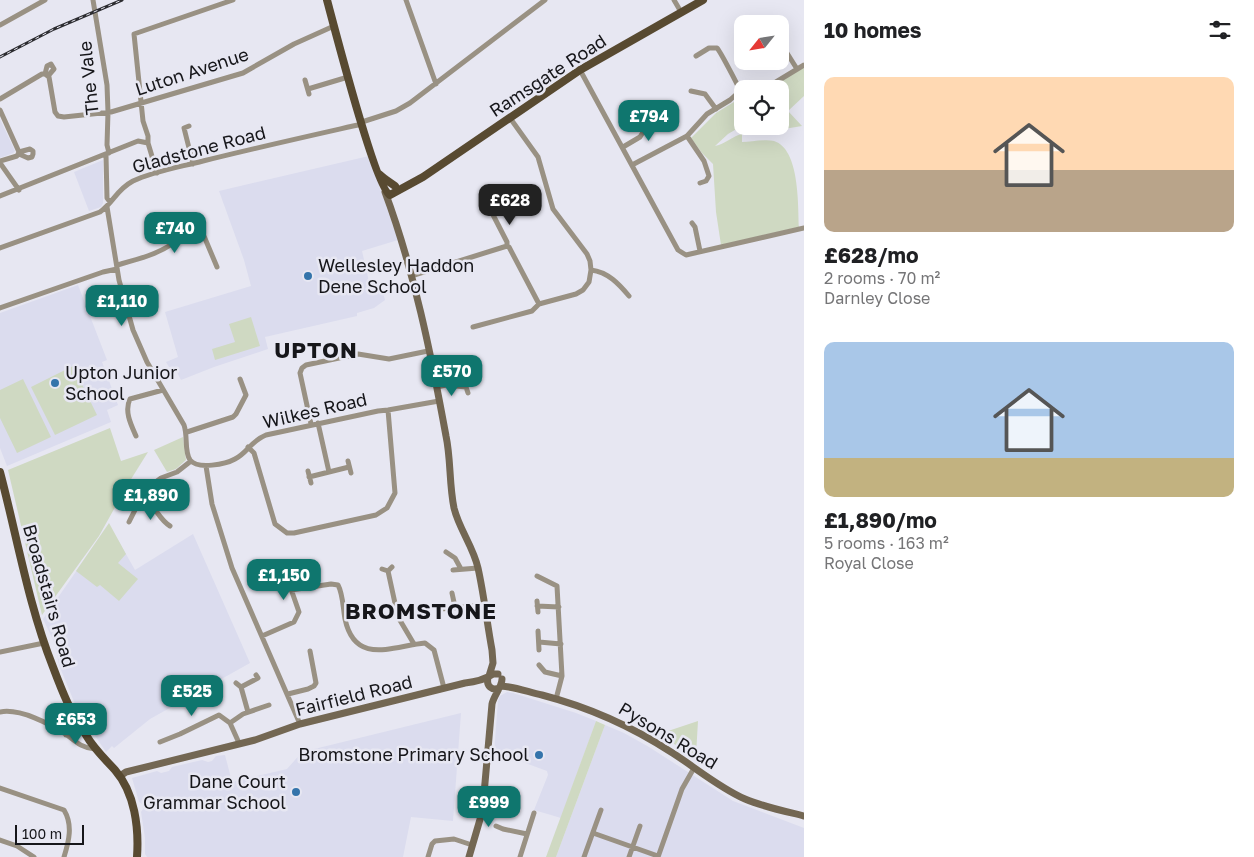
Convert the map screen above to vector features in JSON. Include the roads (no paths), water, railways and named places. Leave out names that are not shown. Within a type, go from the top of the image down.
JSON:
[{"type":"main road","points":[[328,0],[348,77],[364,122],[378,172],[391,190]]},
{"type":"main road","name":"Ramsgate Road","points":[[391,190],[414,182],[580,70],[703,0]]},
{"type":"main road","name":"Broadstairs Road","points":[[0,472],[44,643],[71,712],[95,748],[120,776],[128,792],[136,825],[137,857]]},
{"type":"street","points":[[0,25],[45,0]]},
{"type":"street","name":"The Vale","points":[[93,0],[103,60],[108,112],[106,198],[119,280],[133,330],[147,362],[187,432]]},
{"type":"street","points":[[157,173],[148,142],[141,103],[134,34],[233,0]]},
{"type":"street","points":[[406,0],[436,84]]},
{"type":"street","name":"Gladstone Road","points":[[0,248],[100,212],[123,187],[142,178],[364,122],[396,111],[410,104],[545,0]]},
{"type":"street","points":[[674,0],[681,12]]},
{"type":"street","name":"Luton Avenue","points":[[0,98],[42,74],[47,75],[55,112],[58,116],[108,112],[242,73],[294,44],[334,26]]},
{"type":"street","points":[[632,165],[687,136],[708,114],[740,91],[739,85],[727,68],[717,48],[709,48],[696,56]]},
{"type":"street","points":[[789,55],[797,69]]},
{"type":"street","points":[[776,80],[804,65]]},
{"type":"street","points":[[580,70],[681,254],[686,255],[804,228]]},
{"type":"street","points":[[305,80],[308,92],[348,77]]},
{"type":"street","points":[[691,91],[705,94],[716,109]]},
{"type":"street","points":[[0,110],[19,153],[17,156],[0,162],[19,190]]},
{"type":"street","points":[[623,148],[640,137],[653,116]]},
{"type":"street","points":[[476,324],[532,311],[539,304],[576,294],[583,290],[589,282],[591,270],[587,254],[553,210],[538,157],[510,118]]},
{"type":"street","points":[[189,126],[184,128],[193,164]]},
{"type":"street","points":[[687,136],[708,168],[710,176],[705,183]]},
{"type":"street","points":[[0,196],[138,141],[148,142]]},
{"type":"street","points":[[391,190],[394,214],[411,276],[437,387],[447,439],[454,508],[478,568],[493,663],[500,682],[492,704],[481,816],[469,857]]},
{"type":"street","points":[[490,209],[507,242],[506,246]]},
{"type":"street","points":[[487,218],[493,215]]},
{"type":"street","points":[[695,225],[700,251]]},
{"type":"street","points":[[0,308],[161,250],[196,228],[202,229],[217,267]]},
{"type":"street","points":[[506,246],[509,247],[539,304]]},
{"type":"street","points":[[411,276],[506,246]]},
{"type":"street","points":[[591,270],[613,279],[629,296]]},
{"type":"street","points":[[311,424],[300,373],[302,368],[358,354],[389,359],[428,351]]},
{"type":"street","points":[[240,379],[248,395],[236,414],[187,432],[188,454],[190,461],[206,466],[212,504],[232,568],[300,724]]},
{"type":"street","points":[[437,387],[446,385],[467,390],[470,381]]},
{"type":"street","points":[[133,433],[127,406],[130,400],[163,390]]},
{"type":"street","name":"Wilkes Road","points":[[206,466],[235,459],[256,439],[266,435],[311,424],[439,401]]},
{"type":"street","points":[[248,447],[254,453],[275,524],[287,532],[294,533],[376,515],[387,508],[395,493],[388,410]]},
{"type":"street","points":[[318,423],[330,472]]},
{"type":"street","points":[[129,522],[145,490],[162,478],[177,472],[190,461]]},
{"type":"street","points":[[311,483],[309,474],[330,472],[349,467]]},
{"type":"street","points":[[141,498],[152,504],[160,518],[170,526]]},
{"type":"street","points":[[126,513],[132,515]]},
{"type":"street","points":[[446,552],[455,558],[461,569]]},
{"type":"street","points":[[262,636],[294,622],[298,617],[299,612],[283,566]]},
{"type":"street","points":[[382,568],[390,569],[398,617],[414,644]]},
{"type":"street","points":[[453,570],[478,568]]},
{"type":"street","points":[[538,576],[558,586],[562,676],[556,699]]},
{"type":"street","points":[[338,585],[343,580]]},
{"type":"street","points":[[291,590],[330,584],[338,585]]},
{"type":"street","points":[[338,585],[350,634],[356,641],[366,648],[375,651],[425,643],[434,650],[444,688]]},
{"type":"street","points":[[452,593],[455,608]]},
{"type":"street","points":[[441,609],[484,604]]},
{"type":"street","points":[[537,606],[559,607]]},
{"type":"street","points":[[538,631],[539,650]]},
{"type":"street","points":[[539,642],[561,644]]},
{"type":"street","points":[[0,652],[44,643]]},
{"type":"street","points":[[288,694],[308,689],[316,683],[315,664],[310,651]]},
{"type":"street","points":[[492,704],[489,682],[493,663]]},
{"type":"street","points":[[539,666],[546,672],[562,676]]},
{"type":"street","points":[[248,712],[238,685],[258,678],[256,675]]},
{"type":"street","name":"Fairfield Road","points":[[120,776],[126,772],[240,744],[300,724],[444,688],[477,682],[489,682]]},
{"type":"street","points":[[489,682],[500,682]]},
{"type":"street","points":[[489,682],[494,689],[500,682]]},
{"type":"street","name":"Pysons Road","points":[[500,682],[556,699],[618,722],[670,751],[744,798],[778,810],[804,816]]},
{"type":"street","points":[[230,723],[248,712],[269,705]]},
{"type":"street","points":[[0,712],[16,712],[30,716],[66,734],[76,743],[86,748],[95,748]]},
{"type":"street","points":[[160,742],[219,715],[230,723],[240,744]]},
{"type":"street","points":[[66,734],[73,735],[82,730]]},
{"type":"street","points":[[73,735],[76,743]]},
{"type":"street","points":[[593,833],[658,856],[682,789],[694,768]]},
{"type":"street","points":[[0,788],[64,810],[69,818],[70,832],[64,857]]},
{"type":"street","points":[[584,857],[601,810]]},
{"type":"street","points":[[520,857],[534,812]]},
{"type":"street","points":[[496,826],[527,834]]},
{"type":"street","points":[[629,857],[640,826]]},
{"type":"street","points":[[436,857],[428,856],[435,840],[454,839],[472,845]]},
{"type":"street","points":[[0,840],[17,846],[34,857]]},
{"type":"railway","points":[[0,57],[54,29],[122,0]]},
{"type":"place","name":"Wellesley Haddon Dene School","points":[[308,276]]},
{"type":"place","name":"Upton Junior School","points":[[55,383]]},
{"type":"place","name":"Bromstone Primary School","points":[[539,755]]},
{"type":"place","name":"Dane Court Grammar School","points":[[296,792]]},
{"type":"district","name":"UPTON","points":[[316,350]]},
{"type":"district","name":"BROMSTONE","points":[[421,611]]}]
